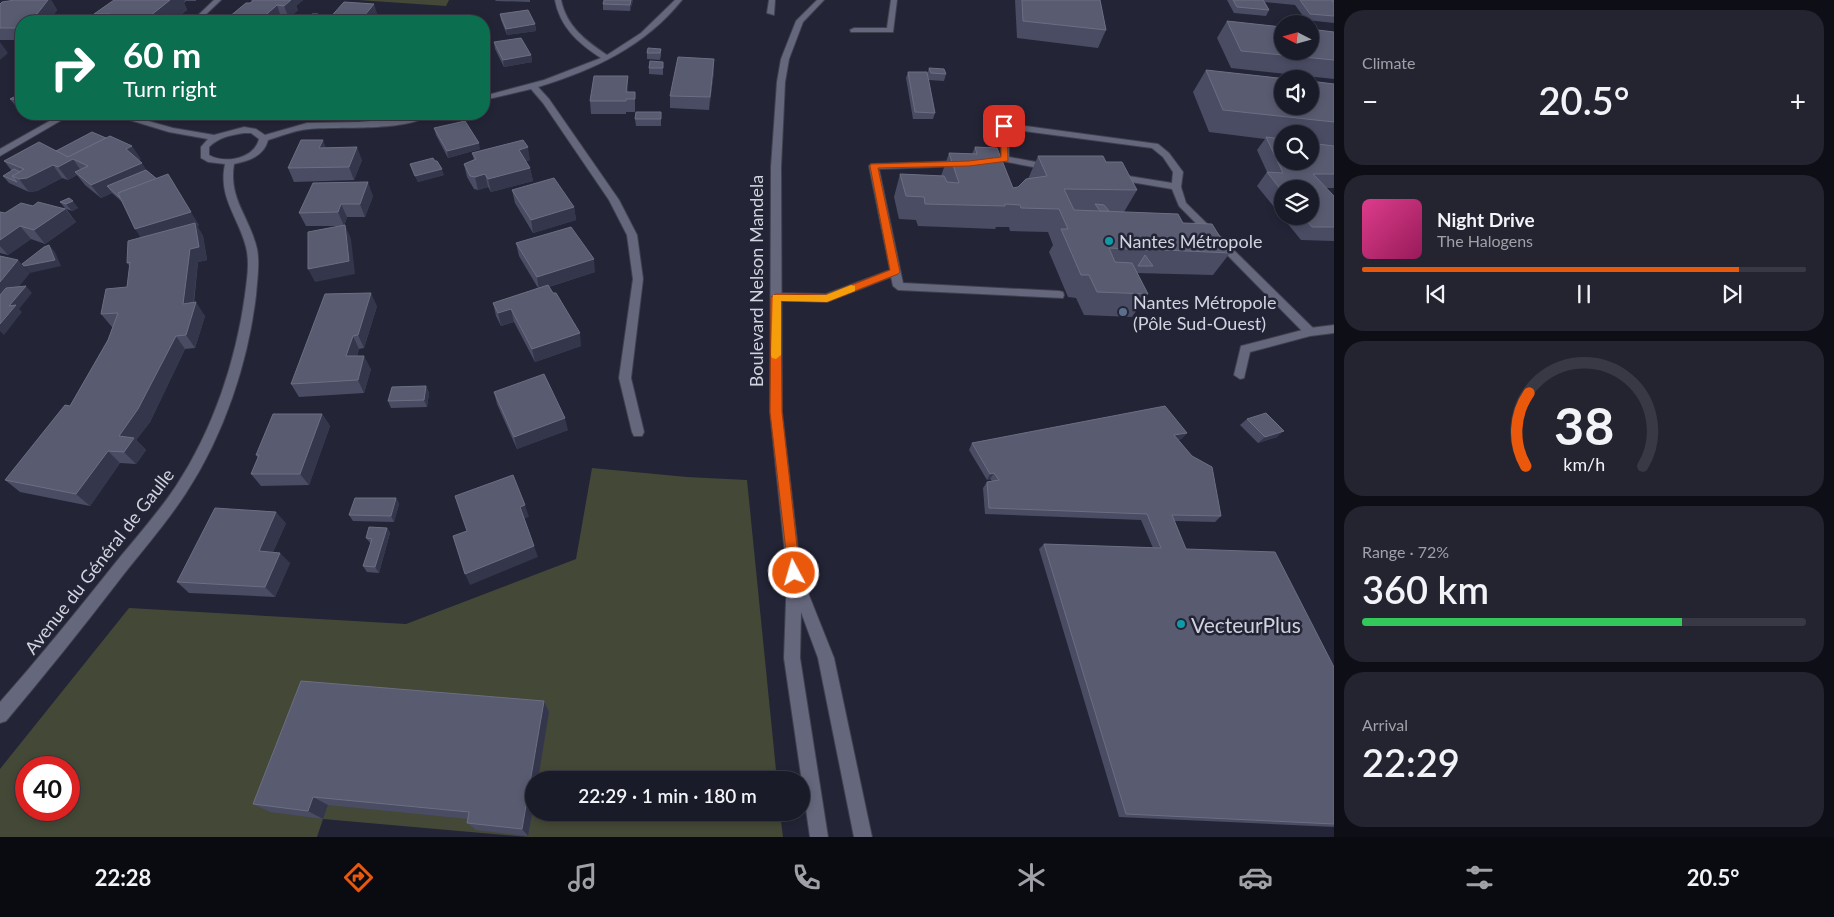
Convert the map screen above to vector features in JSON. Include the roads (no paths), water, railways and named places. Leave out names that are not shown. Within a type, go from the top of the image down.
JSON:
[{"type":"street","points":[[202,15],[218,0]]},
{"type":"street","points":[[558,0],[564,20],[578,40],[606,58]]},
{"type":"street","points":[[490,97],[533,86],[578,71],[606,58],[644,34],[680,0]]},
{"type":"street","points":[[771,13],[772,0]]},
{"type":"street","name":"Boulevard Nelson Mandela","points":[[819,837],[792,658],[794,573],[776,412],[776,168],[781,82],[785,59],[800,21],[821,0]]},
{"type":"street","points":[[854,30],[890,30],[894,0]]},
{"type":"street","points":[[533,86],[614,200],[632,236],[638,279],[626,378],[638,432]]},
{"type":"street","points":[[0,153],[58,120]]},
{"type":"street","points":[[136,120],[172,130],[214,138]]},
{"type":"street","points":[[264,138],[261,148],[256,153],[230,162],[213,161],[204,156],[205,147],[214,138],[244,130],[253,131],[264,138],[307,126],[360,125],[408,120]]},
{"type":"street","points":[[1062,168],[1001,160],[1004,126],[1155,146],[1166,155],[1178,172],[1176,187],[1182,204],[1310,332]]},
{"type":"street","name":"Avenue du Général de Gaulle","points":[[0,715],[48,660],[188,479],[213,429],[239,356],[254,268],[248,234],[229,193],[227,179],[230,162]]},
{"type":"street","points":[[969,164],[874,166],[898,286],[1059,295]]},
{"type":"street","points":[[1110,176],[1176,187]]},
{"type":"street","points":[[776,297],[827,298],[895,272]]},
{"type":"street","points":[[1240,375],[1245,349],[1310,332],[1334,329]]},
{"type":"street","name":"Boulevard Nelson Mandela","points":[[794,573],[826,658],[864,837]]},
{"type":"place","name":"Nantes Métropole","points":[[1109,241]]},
{"type":"place","name":"Nantes Métropole (Pôle Sud-Ouest)","points":[[1123,312]]},
{"type":"place","name":"VecteurPlus","points":[[1181,624]]}]
